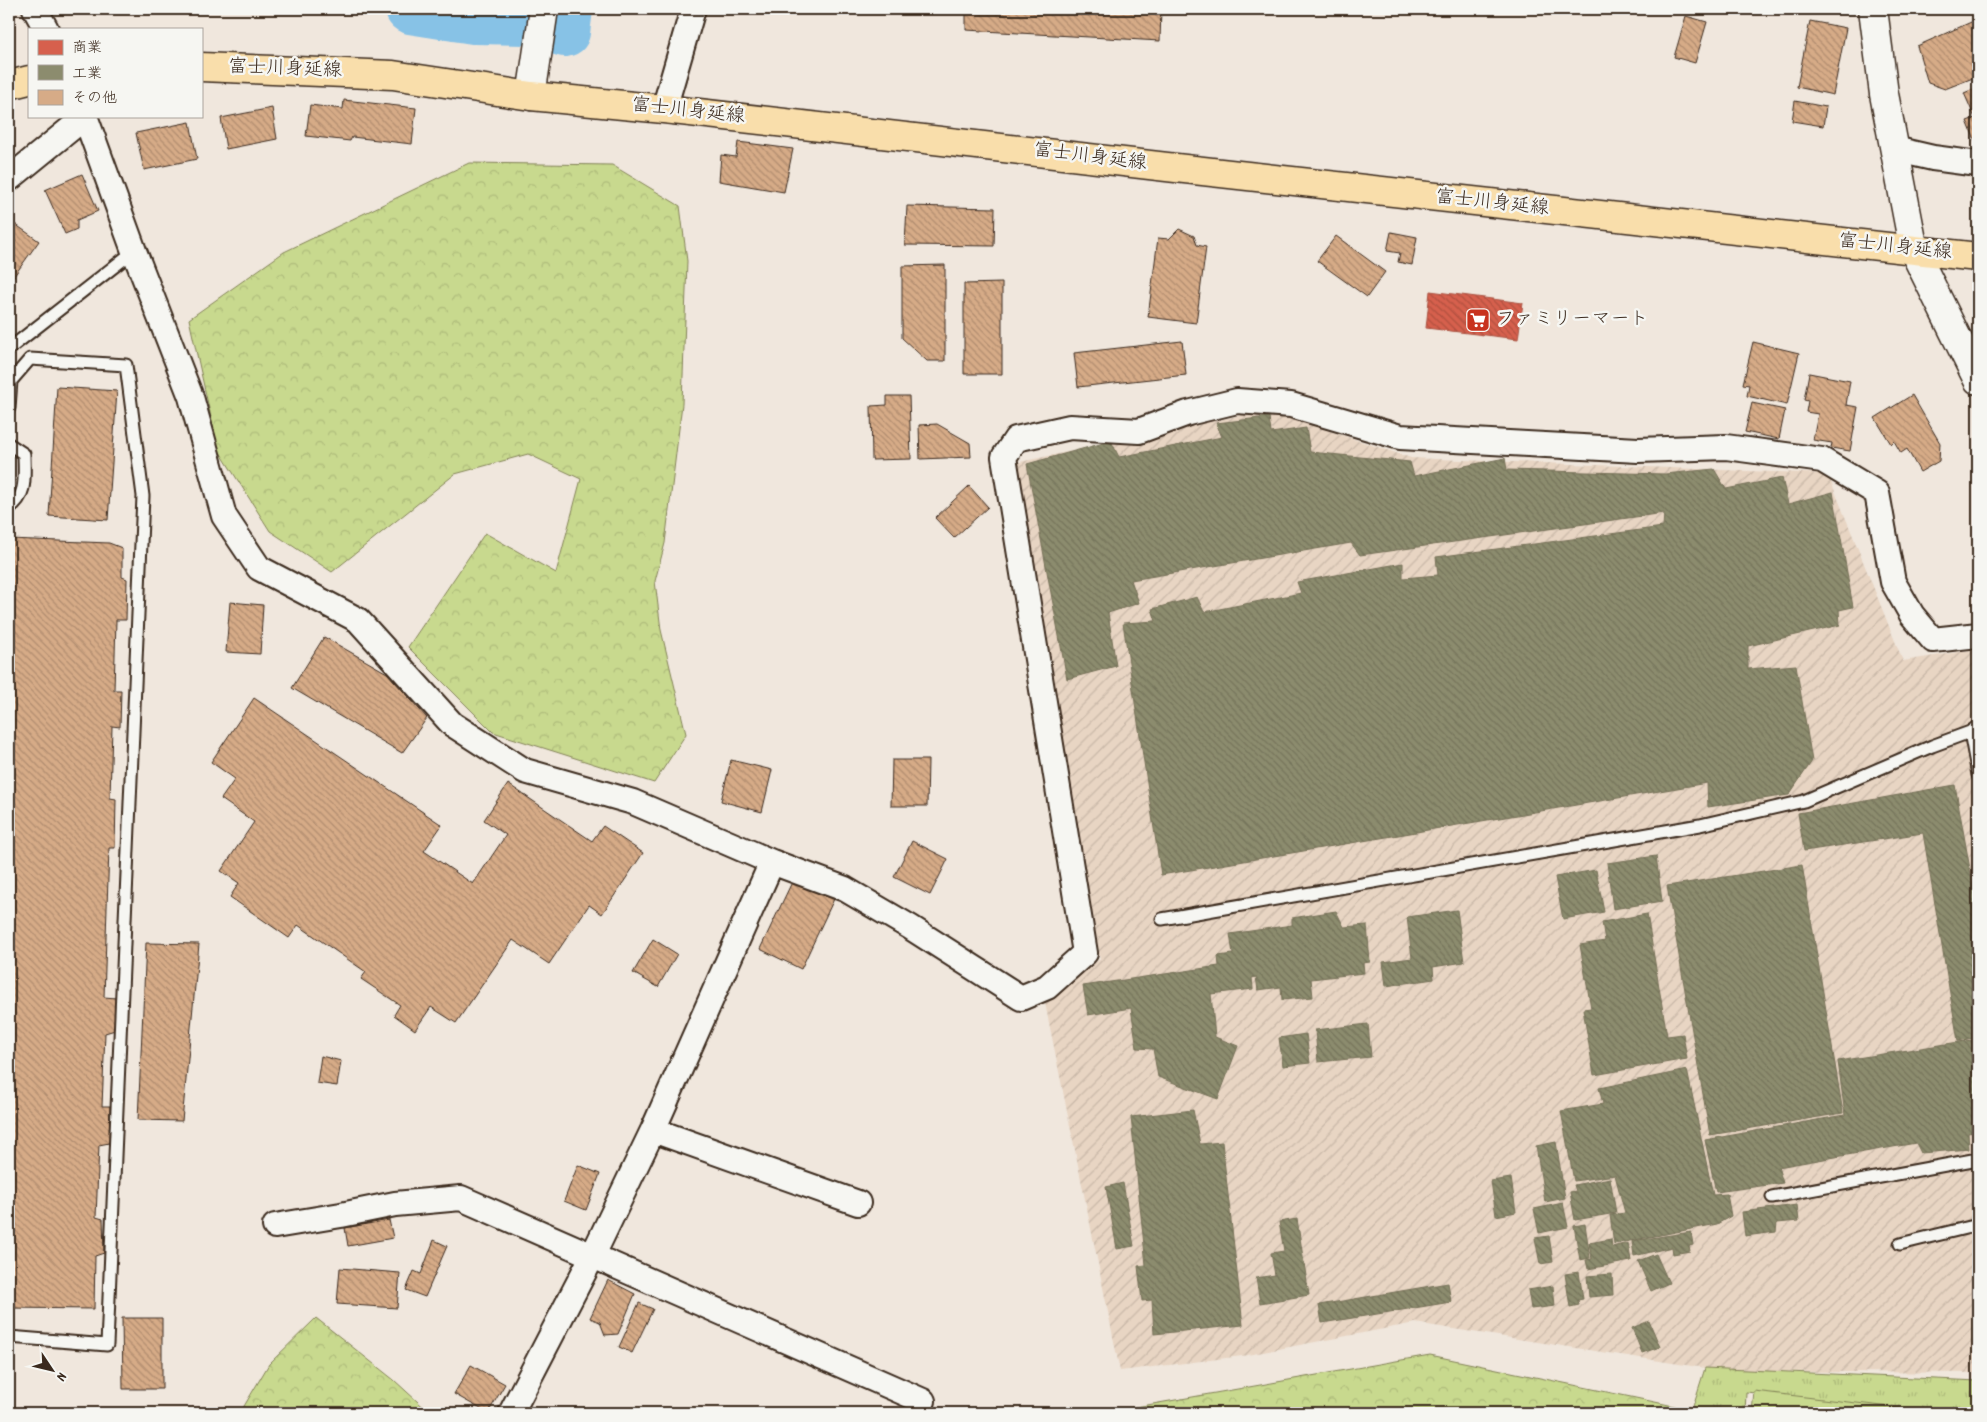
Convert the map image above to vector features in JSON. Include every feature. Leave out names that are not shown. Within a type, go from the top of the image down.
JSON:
[{"type":"main road","name":"富士川身延線","points":[[202,67],[393,75],[531,96],[664,109],[1978,257]]},
{"type":"main road","points":[[9,85],[28,80]]},
{"type":"street","points":[[35,9],[45,28]]},
{"type":"street","points":[[1873,9],[1884,94],[1914,251],[1978,380]]},
{"type":"street","points":[[531,96],[543,12]]},
{"type":"street","points":[[664,109],[690,18]]},
{"type":"street","points":[[9,179],[84,118]]},
{"type":"street","points":[[85,118],[134,251],[191,397],[224,516],[259,568],[358,620],[452,724],[525,771],[633,802],[772,862],[845,889],[910,927],[1022,998],[1047,988],[1085,953],[1004,457],[1016,439],[1070,427],[1139,432],[1188,413],[1237,401],[1291,405],[1400,437],[1638,450],[1726,447],[1822,460],[1877,492],[1893,582],[1912,616],[1933,640],[1978,636]]},
{"type":"street","points":[[1894,149],[1933,158],[1978,164]]},
{"type":"street","points":[[511,1413],[592,1257],[653,1130],[772,862]]},
{"type":"street","points":[[653,1130],[858,1203]]},
{"type":"street","points":[[275,1226],[395,1204],[461,1198],[923,1401]]},
{"type":"lane","points":[[9,349],[134,251]]},
{"type":"lane","points":[[9,408],[11,381],[30,359],[126,365],[142,496],[107,1345],[9,1337]]},
{"type":"lane","points":[[9,444],[24,454],[24,490],[17,502],[9,508]]},
{"type":"lane","points":[[1162,919],[1700,825],[1804,801],[1974,729],[1978,775]]},
{"type":"lane","points":[[1772,1196],[1978,1159]]},
{"type":"lane","points":[[1900,1244],[1978,1225]]},
{"type":"shaded area","points":[[1266,410],[1411,458],[1828,474],[1903,661],[1978,649],[1978,1373],[1724,1371],[1415,1323],[1242,1356],[1120,1371],[1045,1003],[1100,959],[1015,463]]},
{"type":"green space","points":[[469,163],[612,165],[680,206],[687,261],[682,404],[665,543],[655,581],[661,630],[686,734],[654,783],[493,732],[408,647],[485,533],[556,573],[581,479],[528,454],[455,474],[332,572],[270,531],[218,449],[189,319],[284,252]]},
{"type":"green space","points":[[316,1318],[394,1380],[430,1413],[240,1413],[269,1364]]},
{"type":"green space","points":[[1430,1355],[1693,1410],[1692,1413],[1102,1413]]},
{"type":"green space","points":[[1705,1368],[1978,1381],[1978,1413],[1935,1413],[1746,1392],[1745,1413],[1691,1413]]},
{"type":"green space","points":[[1754,1391],[1942,1413],[1752,1413]]},
{"type":"building: 商業","points":[[1430,291],[1523,303],[1518,339],[1426,328]]},
{"type":"building: 工業","points":[[1269,417],[1271,433],[1306,428],[1310,452],[1410,462],[1414,476],[1505,458],[1507,470],[1665,474],[1714,469],[1726,489],[1782,478],[1788,504],[1833,492],[1853,607],[1839,610],[1840,625],[1748,646],[1748,669],[1796,665],[1812,761],[1789,795],[1708,807],[1707,783],[1161,875],[1123,623],[1156,621],[1152,609],[1197,597],[1204,612],[1301,593],[1297,582],[1403,563],[1403,578],[1438,575],[1436,557],[1663,527],[1664,513],[1360,555],[1351,543],[1131,580],[1139,603],[1108,613],[1116,666],[1067,679],[1027,464],[1111,441],[1119,457],[1222,437],[1216,423]]},
{"type":"building: 工業","points":[[1955,785],[1978,914],[1978,1037],[1958,1041],[1923,833],[1804,851],[1798,813]]},
{"type":"building: 工業","points":[[1656,856],[1662,901],[1613,909],[1607,863]]},
{"type":"building: 工業","points":[[1802,865],[1843,1113],[1710,1135],[1667,886]]},
{"type":"building: 工業","points":[[1596,870],[1604,912],[1563,919],[1555,877]]},
{"type":"building: 工業","points":[[1457,910],[1464,962],[1433,967],[1434,979],[1386,986],[1383,962],[1412,958],[1407,917]]},
{"type":"building: 工業","points":[[1336,911],[1344,927],[1367,925],[1370,962],[1363,963],[1364,973],[1311,979],[1313,997],[1282,1000],[1281,987],[1258,990],[1256,977],[1252,978],[1253,989],[1211,994],[1215,1037],[1238,1046],[1218,1099],[1158,1077],[1153,1049],[1137,1048],[1131,1008],[1088,1015],[1083,986],[1219,966],[1218,956],[1233,954],[1230,934],[1292,925],[1292,918]]},
{"type":"building: 工業","points":[[1647,914],[1667,1036],[1683,1034],[1687,1059],[1594,1075],[1583,1009],[1591,1008],[1580,945],[1605,941],[1602,922]]},
{"type":"building: 工業","points":[[1368,1024],[1371,1057],[1318,1062],[1315,1030]]},
{"type":"building: 工業","points":[[1306,1034],[1310,1063],[1283,1066],[1279,1038]]},
{"type":"building: 工業","points":[[1978,1039],[1978,1131],[1968,1133],[1969,1149],[1921,1153],[1916,1143],[1778,1167],[1783,1183],[1716,1192],[1705,1140],[1845,1115],[1838,1061]]},
{"type":"building: 工業","points":[[1687,1070],[1713,1195],[1727,1194],[1731,1216],[1717,1224],[1614,1244],[1610,1215],[1625,1213],[1615,1175],[1574,1181],[1561,1111],[1603,1104],[1599,1088]]},
{"type":"building: 工業","points":[[1193,1110],[1200,1144],[1222,1142],[1243,1325],[1154,1334],[1152,1300],[1142,1301],[1138,1266],[1146,1265],[1131,1117]]},
{"type":"building: 工業","points":[[1556,1142],[1565,1198],[1545,1202],[1536,1146]]},
{"type":"building: 工業","points":[[1511,1178],[1516,1212],[1496,1216],[1491,1181]]},
{"type":"building: 工業","points":[[1610,1178],[1616,1213],[1575,1220],[1570,1192],[1576,1191],[1574,1185]]},
{"type":"building: 工業","points":[[1123,1183],[1134,1246],[1117,1249],[1106,1187]]},
{"type":"building: 工業","points":[[1563,1203],[1568,1227],[1539,1233],[1534,1209]]},
{"type":"building: 工業","points":[[1797,1205],[1799,1221],[1777,1223],[1776,1232],[1745,1236],[1742,1212]]},
{"type":"building: 工業","points":[[1297,1219],[1309,1295],[1260,1303],[1256,1278],[1275,1275],[1271,1253],[1284,1251],[1279,1222]]},
{"type":"building: 工業","points":[[1585,1224],[1590,1258],[1580,1260],[1574,1226]]},
{"type":"building: 工業","points":[[1691,1232],[1693,1245],[1689,1246],[1690,1251],[1673,1254],[1672,1247],[1634,1256],[1632,1241]]},
{"type":"building: 工業","points":[[1549,1236],[1553,1262],[1540,1264],[1535,1238]]},
{"type":"building: 工業","points":[[1611,1239],[1612,1247],[1628,1243],[1631,1261],[1588,1269],[1586,1260],[1592,1259],[1589,1243]]},
{"type":"building: 工業","points":[[1656,1254],[1669,1283],[1651,1291],[1638,1261]]},
{"type":"building: 工業","points":[[1579,1272],[1583,1299],[1578,1300],[1579,1305],[1570,1307],[1565,1274]]},
{"type":"building: 工業","points":[[1612,1274],[1613,1295],[1589,1297],[1587,1276]]},
{"type":"building: 工業","points":[[1448,1283],[1451,1302],[1322,1323],[1319,1305]]},
{"type":"building: 工業","points":[[1553,1286],[1555,1306],[1531,1309],[1528,1290]]},
{"type":"building: 工業","points":[[1649,1321],[1660,1347],[1642,1353],[1632,1328]]},
{"type":"building: その他","points":[[966,9],[1161,9],[1160,41],[966,30]]},
{"type":"building: その他","points":[[1686,16],[1707,22],[1695,63],[1674,57]]},
{"type":"building: その他","points":[[1978,19],[1978,76],[1945,89],[1928,83],[1917,46]]},
{"type":"building: その他","points":[[1810,21],[1846,28],[1833,95],[1797,87]]},
{"type":"building: その他","points":[[1978,87],[1977,145],[1967,121],[1975,118],[1964,93]]},
{"type":"building: その他","points":[[344,100],[416,108],[412,144],[352,137],[350,141],[306,136],[310,105],[343,109]]},
{"type":"building: その他","points":[[1795,101],[1826,107],[1823,126],[1792,121]]},
{"type":"building: その他","points":[[272,108],[277,139],[226,149],[221,118]]},
{"type":"building: その他","points":[[190,122],[197,159],[144,170],[136,133]]},
{"type":"building: その他","points":[[738,142],[793,149],[784,192],[719,181],[721,155],[736,157]]},
{"type":"building: その他","points":[[82,174],[98,211],[77,220],[77,229],[65,234],[45,190]]},
{"type":"building: その他","points":[[907,206],[995,208],[994,246],[905,245]]},
{"type":"building: その他","points":[[12,222],[39,241],[9,283],[9,226]]},
{"type":"building: その他","points":[[1179,229],[1194,236],[1197,245],[1206,247],[1196,323],[1148,317],[1158,238],[1169,239]]},
{"type":"building: その他","points":[[1391,232],[1417,237],[1412,265],[1398,262],[1400,253],[1387,251]]},
{"type":"building: その他","points":[[1336,236],[1385,272],[1367,297],[1317,261]]},
{"type":"building: その他","points":[[945,265],[945,361],[927,361],[902,338],[902,266]]},
{"type":"building: その他","points":[[1002,283],[1002,374],[964,374],[964,284]]},
{"type":"building: その他","points":[[1182,341],[1186,375],[1078,387],[1074,353]]},
{"type":"building: その他","points":[[1753,342],[1799,353],[1787,405],[1747,396],[1749,385],[1743,384]]},
{"type":"building: その他","points":[[1809,373],[1850,381],[1846,405],[1858,407],[1850,451],[1831,448],[1832,443],[1813,440],[1818,414],[1806,412],[1808,401],[1804,400]]},
{"type":"building: その他","points":[[57,387],[117,391],[108,520],[49,516]]},
{"type":"building: その他","points":[[1912,395],[1940,443],[1939,461],[1920,472],[1907,449],[1901,453],[1894,441],[1891,444],[1875,418]]},
{"type":"building: その他","points":[[887,396],[909,396],[911,459],[872,460],[871,406],[887,405]]},
{"type":"building: その他","points":[[1752,403],[1785,410],[1779,439],[1745,432]]},
{"type":"building: その他","points":[[937,424],[970,443],[971,457],[920,459],[919,425]]},
{"type":"building: その他","points":[[969,486],[988,507],[954,538],[935,518]]},
{"type":"building: その他","points":[[9,539],[109,543],[122,548],[122,577],[127,579],[126,620],[116,620],[114,690],[121,690],[120,727],[112,726],[110,798],[116,799],[115,848],[109,848],[104,997],[116,998],[115,1030],[105,1033],[102,1106],[110,1106],[109,1143],[99,1145],[96,1217],[103,1219],[104,1253],[95,1256],[94,1309],[9,1308]]},
{"type":"building: その他","points":[[230,602],[263,605],[260,654],[226,652]]},
{"type":"building: その他","points":[[324,637],[387,673],[427,718],[402,753],[292,688]]},
{"type":"building: その他","points":[[254,698],[442,825],[424,851],[473,884],[506,835],[484,820],[508,784],[592,841],[603,826],[643,853],[602,914],[589,905],[549,964],[513,940],[456,1023],[431,1007],[415,1030],[394,1015],[400,1005],[361,979],[366,972],[298,925],[289,938],[230,897],[239,883],[221,871],[254,822],[221,799],[235,779],[211,762]]},
{"type":"building: その他","points":[[731,760],[772,770],[762,812],[721,801]]},
{"type":"building: その他","points":[[892,760],[928,760],[927,806],[891,806]]},
{"type":"building: その他","points":[[912,841],[948,859],[930,895],[894,877]]},
{"type":"building: その他","points":[[793,880],[834,899],[801,969],[760,949]]},
{"type":"building: その他","points":[[653,939],[677,954],[658,987],[633,973]]},
{"type":"building: その他","points":[[146,943],[199,944],[182,1121],[138,1120]]},
{"type":"building: その他","points":[[321,1056],[341,1061],[337,1086],[317,1083]]},
{"type":"building: その他","points":[[578,1165],[600,1174],[586,1210],[564,1201]]},
{"type":"building: その他","points":[[389,1220],[393,1238],[348,1246],[345,1228]]},
{"type":"building: その他","points":[[434,1240],[447,1246],[425,1297],[406,1290],[414,1271],[421,1274]]},
{"type":"building: その他","points":[[340,1268],[400,1273],[397,1308],[337,1304]]},
{"type":"building: その他","points":[[608,1280],[635,1294],[618,1334],[605,1335],[600,1322],[590,1318]]},
{"type":"building: その他","points":[[639,1303],[653,1309],[632,1353],[619,1347]]},
{"type":"building: その他","points":[[122,1318],[162,1318],[162,1389],[123,1389]]},
{"type":"building: その他","points":[[471,1365],[505,1384],[488,1413],[454,1394]]},
{"type":"waterway","points":[[410,9],[474,19],[526,20],[565,32],[568,9]]},
{"type":"place","name":"ファミリーマート","points":[[1478,320]]}]
